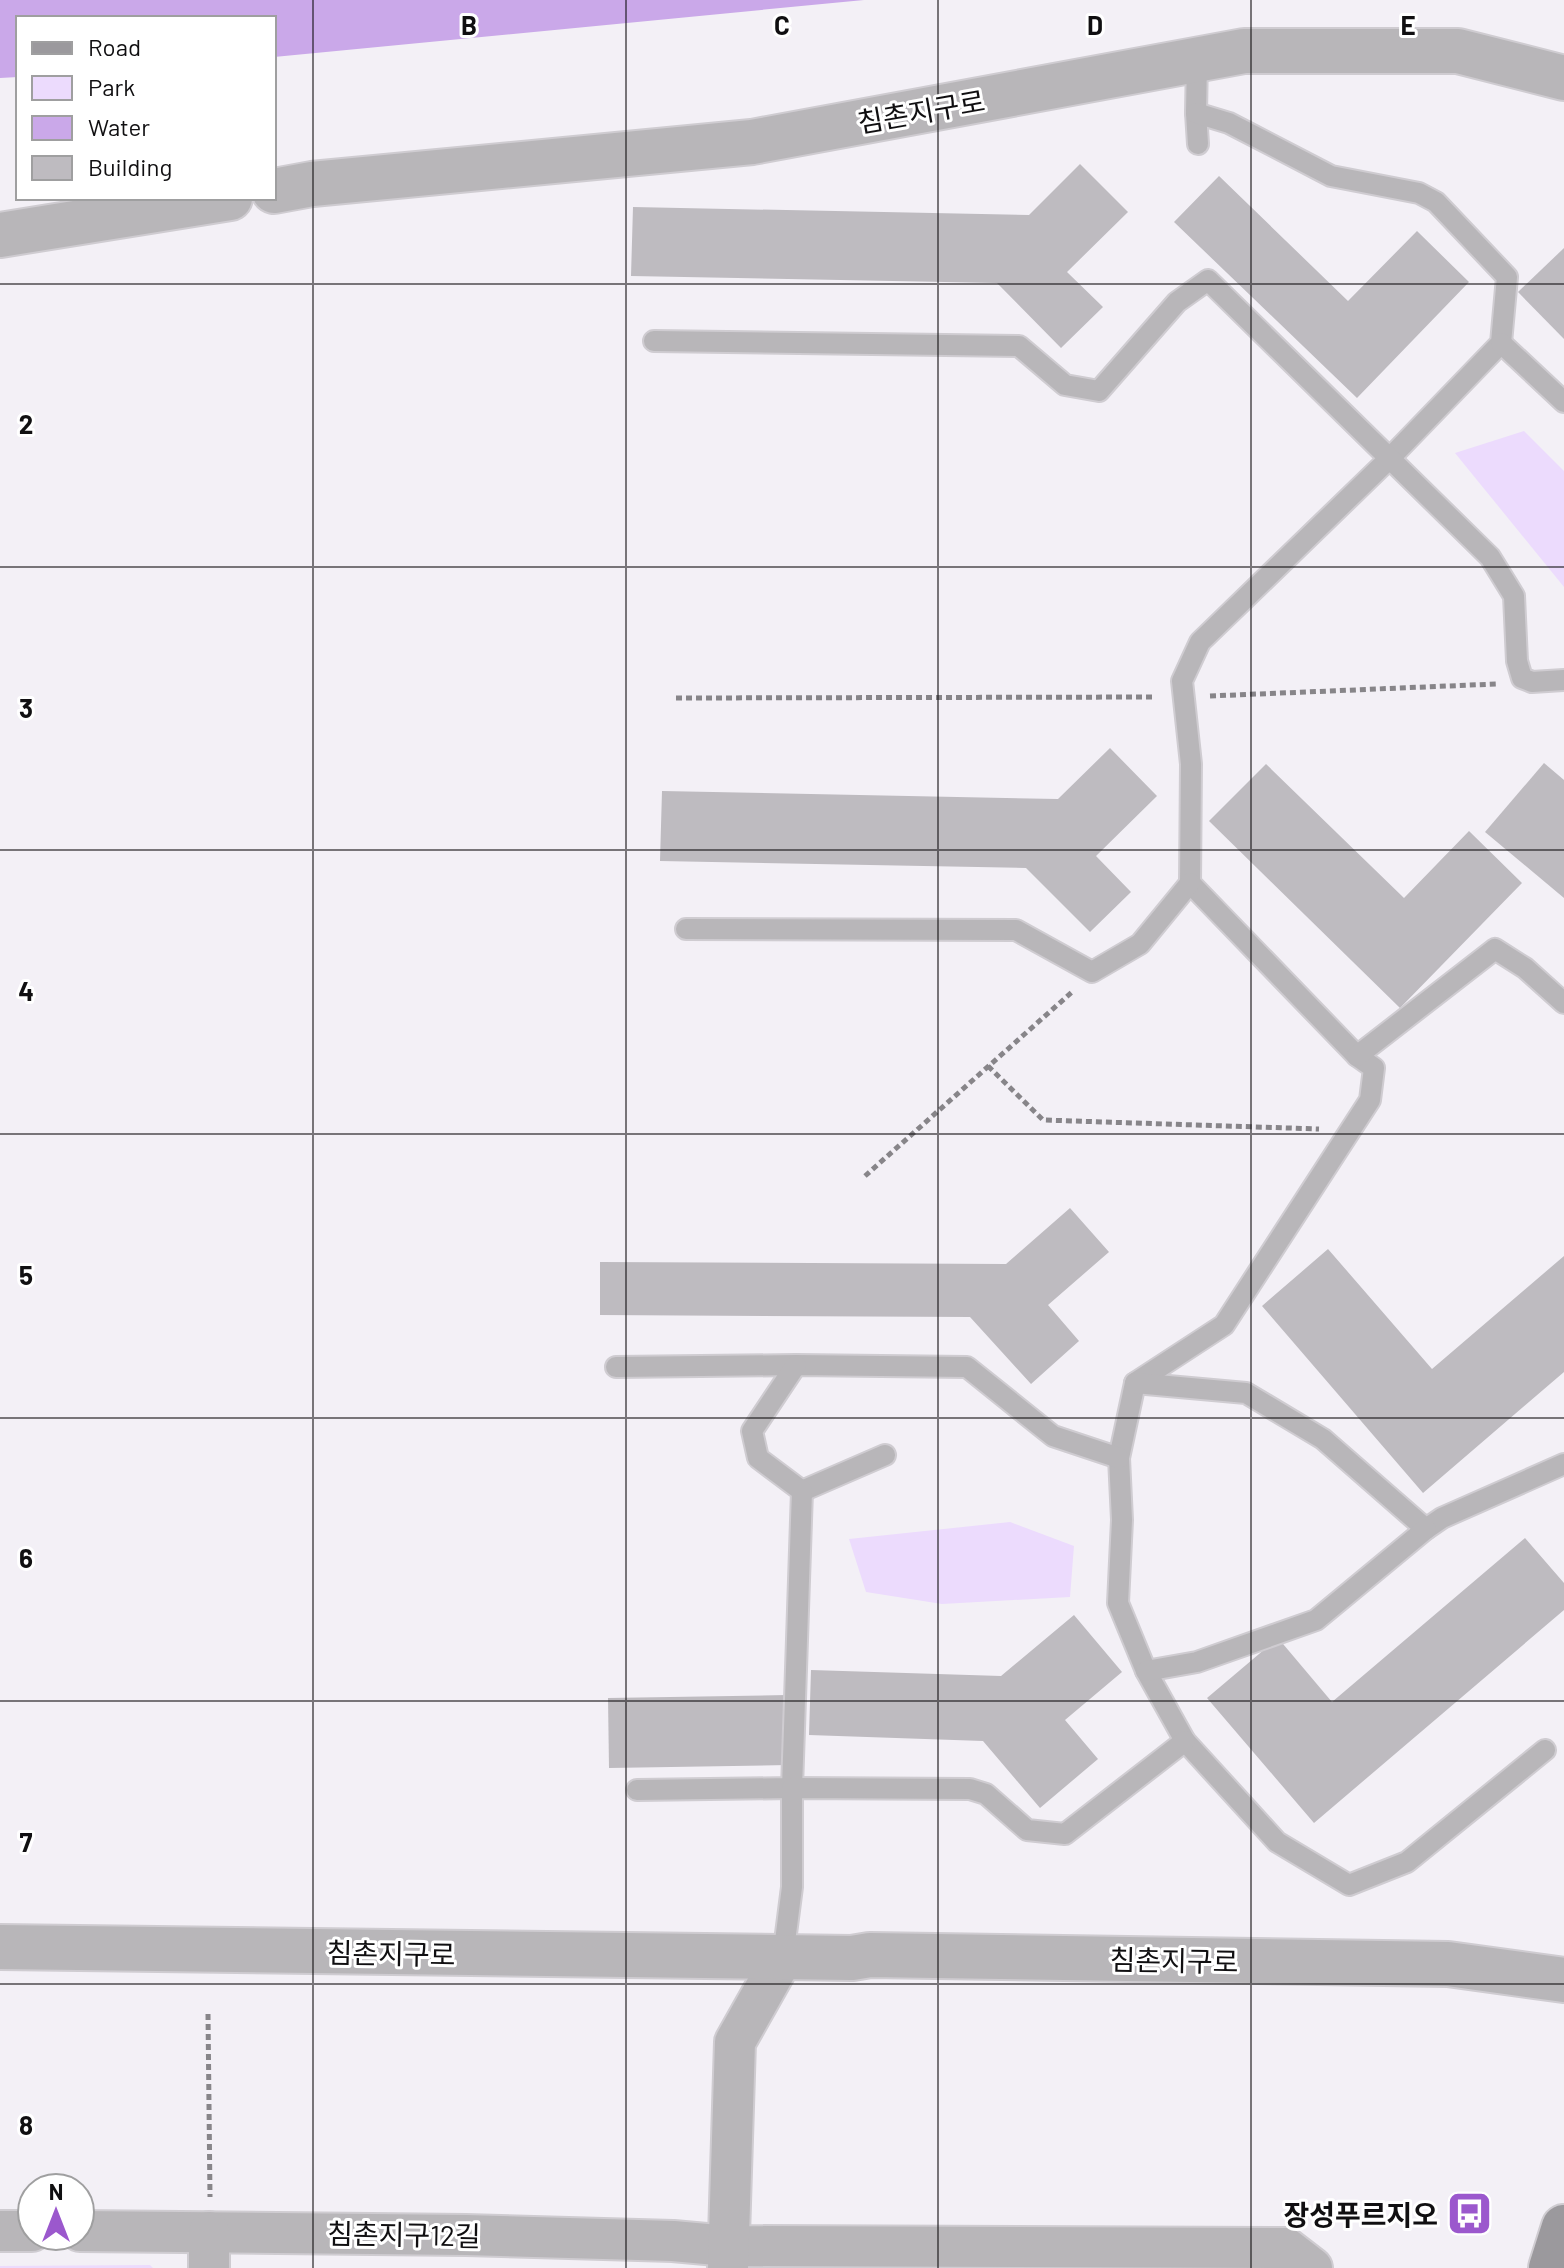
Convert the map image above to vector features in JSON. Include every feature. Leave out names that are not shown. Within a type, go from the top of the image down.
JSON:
[{"type":"main road","points":[[1551,2268],[1564,2227]]},
{"type":"street","name":"침촌지구로","points":[[276,191],[312,184],[752,142],[1244,51],[1458,51],[1564,78]]},
{"type":"street","points":[[0,235],[218,200]]},
{"type":"street","name":"침촌지구로","points":[[0,1947],[1448,1964],[1564,1980]]},
{"type":"street","points":[[728,2257],[735,2042],[783,1957]]},
{"type":"street","name":"침촌지구12길","points":[[96,2231],[209,2235],[466,2252],[673,2241],[728,2257],[1286,2248],[1312,2268]]},
{"type":"lane","points":[[1197,59],[1198,144]]},
{"type":"lane","points":[[686,929],[1016,930],[1092,972],[1140,944],[1190,883],[1191,764],[1182,681],[1200,642],[1389,459],[1501,343],[1507,277],[1436,202],[1419,193],[1331,176],[1229,123],[1196,113]]},
{"type":"lane","points":[[654,341],[1019,346],[1065,385],[1099,391],[1177,302],[1208,280],[1490,557],[1514,596],[1517,661],[1522,678],[1532,682],[1564,680]]},
{"type":"lane","points":[[1501,343],[1564,402]]},
{"type":"lane","points":[[1190,883],[1357,1056],[1374,1068],[1370,1100],[1224,1325],[1135,1383],[1119,1458],[1122,1520],[1118,1603],[1146,1671],[1185,1741],[1277,1842],[1349,1885],[1407,1862],[1545,1750]]},
{"type":"lane","points":[[1357,1056],[1495,949],[1525,968],[1564,1003]]},
{"type":"lane","points":[[796,1365],[752,1431],[758,1458],[802,1491]]},
{"type":"lane","points":[[616,1367],[967,1367],[1053,1436],[1119,1458]]},
{"type":"lane","points":[[1135,1383],[1246,1393],[1323,1439],[1426,1529]]},
{"type":"lane","points":[[802,1491],[885,1455]]},
{"type":"lane","points":[[1146,1671],[1197,1662],[1316,1620],[1442,1518],[1564,1464]]},
{"type":"lane","points":[[783,1957],[792,1887],[792,1788],[802,1491]]},
{"type":"lane","points":[[637,1790],[970,1789],[986,1794],[1027,1830],[1065,1834],[1185,1741]]},
{"type":"path","points":[[676,698],[1183,697],[1532,682]]},
{"type":"path","points":[[865,1176],[1103,965]]},
{"type":"path","points":[[988,1066],[1043,1120],[1352,1130]]},
{"type":"path","points":[[208,2014],[209,2235]]},
{"type":"green space","points":[[1524,431],[1564,471],[1564,587],[1455,453]]},
{"type":"green space","points":[[1010,1522],[1074,1546],[1070,1597],[942,1604],[866,1592],[849,1539]]},
{"type":"green space","points":[[150,2265],[153,2268],[0,2268],[0,2266]]},
{"type":"water","points":[[0,0],[864,0],[276,57],[276,16],[16,16],[16,77],[0,78]]},
{"type":"building","points":[[1080,164],[1128,212],[1067,272],[1103,307],[1061,348],[997,283],[631,276],[633,207],[1029,215]]},
{"type":"building","points":[[1219,176],[1348,301],[1417,231],[1469,282],[1357,398],[1174,222]]},
{"type":"building","points":[[1564,248],[1564,339],[1518,292]]},
{"type":"building","points":[[1110,748],[1157,796],[1096,856],[1131,892],[1090,932],[1026,868],[660,861],[662,791],[1058,799]]},
{"type":"building","points":[[1544,763],[1564,780],[1564,898],[1485,832]]},
{"type":"building","points":[[1266,764],[1404,898],[1469,831],[1522,883],[1400,1008],[1209,821]]},
{"type":"building","points":[[1070,1208],[1109,1252],[1048,1305],[1079,1341],[1031,1384],[970,1317],[600,1315],[600,1262],[1006,1264]]},
{"type":"building","points":[[1328,1249],[1432,1369],[1564,1256],[1564,1372],[1423,1493],[1262,1306]]},
{"type":"building","points":[[1525,1538],[1564,1583],[1564,1610],[1314,1823],[1207,1698],[1278,1638],[1332,1702]]},
{"type":"building","points":[[1074,1615],[1122,1672],[1065,1720],[1098,1759],[1040,1808],[983,1741],[809,1735],[811,1670],[1001,1676]]},
{"type":"building","points":[[787,1695],[788,1765],[609,1768],[608,1698]]},
{"type":"place","name":"장성푸르지오","points":[[1469,2214]]}]
